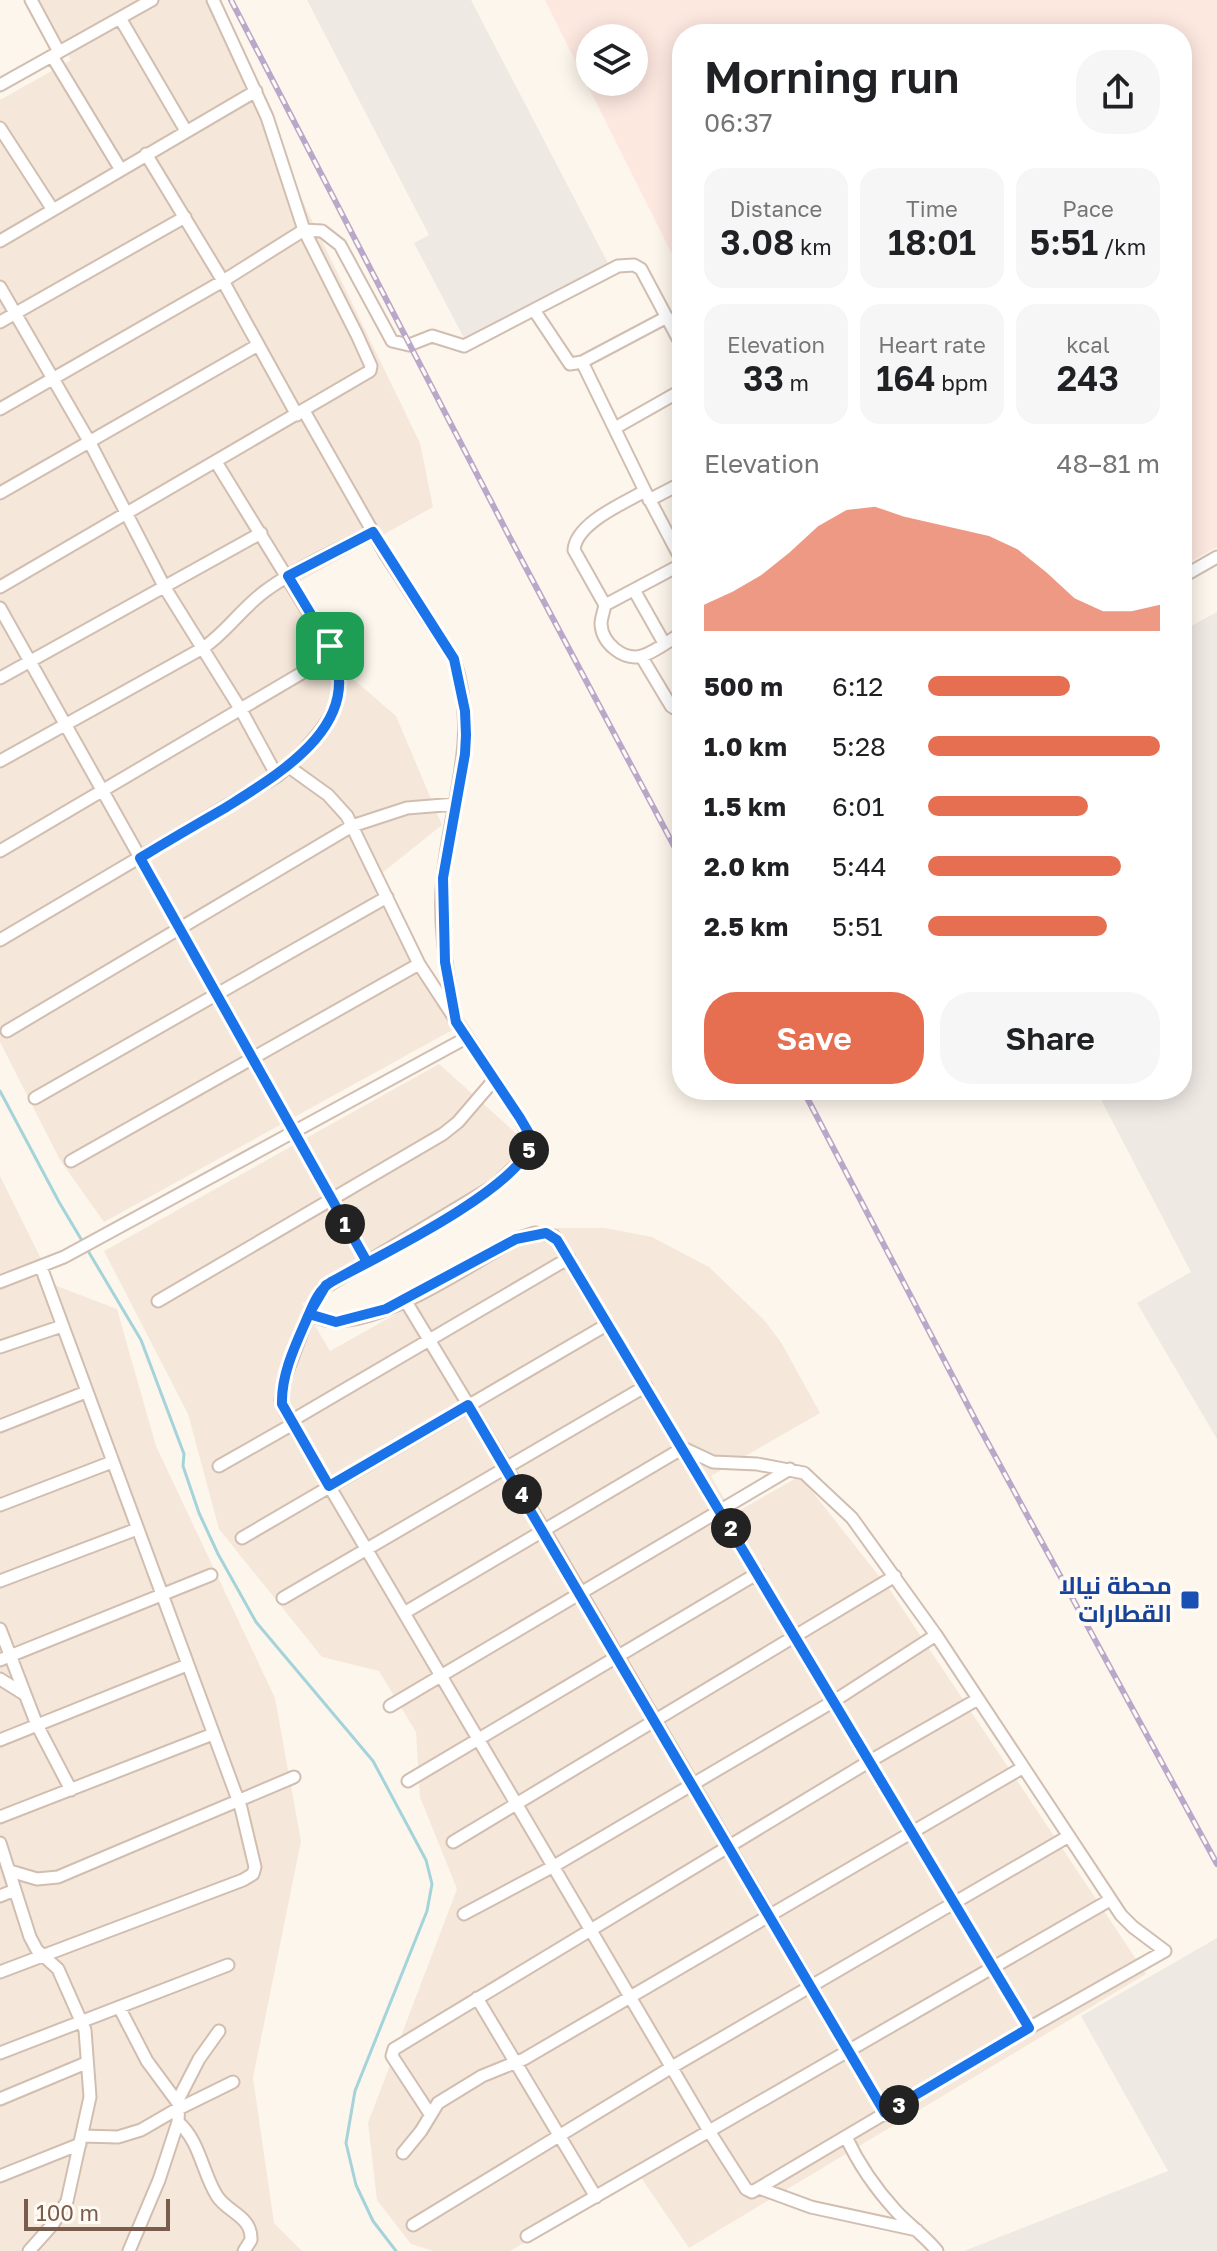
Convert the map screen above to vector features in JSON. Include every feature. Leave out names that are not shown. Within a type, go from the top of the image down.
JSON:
[{"type":"street","points":[[31,0],[55,54],[121,170]]},
{"type":"street","points":[[0,85],[152,0]]},
{"type":"street","points":[[0,587],[367,375],[371,368],[304,230],[256,91],[213,0]]},
{"type":"street","points":[[120,18],[186,131]]},
{"type":"street","points":[[0,241],[256,91]]},
{"type":"street","points":[[0,128],[53,210]]},
{"type":"street","points":[[146,154],[258,345],[454,659],[465,711],[466,735],[443,878],[443,912],[445,962],[456,1022]]},
{"type":"street","points":[[0,322],[185,217]]},
{"type":"street","points":[[0,409],[223,281],[304,230],[322,231],[340,245],[392,341],[409,345],[432,336],[464,346],[618,266],[634,265],[641,269],[672,327]]},
{"type":"street","points":[[0,287],[89,441],[165,588],[241,710],[277,776]]},
{"type":"street","points":[[534,310],[570,364],[582,362],[667,317]]},
{"type":"street","points":[[0,493],[258,345]]},
{"type":"street","points":[[582,362],[672,543]]},
{"type":"street","points":[[615,428],[672,396]]},
{"type":"street","points":[[0,940],[277,776],[289,767],[322,729],[338,700],[340,686],[334,654],[216,462]]},
{"type":"street","points":[[672,487],[610,510],[584,529],[575,541],[574,550],[605,605],[601,622],[609,643],[624,655],[641,656],[672,639]]},
{"type":"street","points":[[0,761],[203,648],[226,632],[257,597],[288,576],[373,532]]},
{"type":"street","points":[[0,678],[261,533]]},
{"type":"street","points":[[1192,571],[1217,557]]},
{"type":"street","points":[[605,605],[672,568]]},
{"type":"street","points":[[634,590],[664,643]]},
{"type":"street","points":[[0,608],[367,1262]]},
{"type":"street","points":[[0,851],[334,654]]},
{"type":"street","points":[[641,656],[672,707]]},
{"type":"street","points":[[289,767],[328,795],[352,826],[419,964],[530,1135],[531,1146],[507,1177],[478,1197],[326,1285],[309,1314],[291,1358],[282,1391],[282,1404],[747,2191],[759,2188],[1165,1951],[1133,1927],[1110,1900],[936,1635],[852,1518],[804,1473],[713,1462],[683,1448]]},
{"type":"street","points":[[7,1031],[352,826],[407,808],[456,804]]},
{"type":"street","points":[[35,1098],[387,897]]},
{"type":"street","points":[[71,1161],[419,964]]},
{"type":"street","points":[[0,1282],[41,1267],[93,1242],[466,1038]]},
{"type":"street","points":[[158,1301],[443,1134],[458,1122],[494,1080]]},
{"type":"street","points":[[309,1314],[327,1320],[346,1320],[405,1300],[525,1236],[535,1233],[552,1235],[646,1386],[1029,2028]]},
{"type":"street","points":[[219,1466],[569,1258]]},
{"type":"street","points":[[0,1972],[251,1876],[255,1867],[238,1800],[41,1267]]},
{"type":"street","points":[[405,1300],[544,1530],[885,2113]]},
{"type":"street","points":[[242,1538],[608,1324]]},
{"type":"street","points":[[0,1347],[62,1326]]},
{"type":"street","points":[[283,1598],[646,1386]]},
{"type":"street","points":[[0,1426],[86,1392]]},
{"type":"street","points":[[404,1613],[683,1448]]},
{"type":"street","points":[[0,1505],[112,1462]]},
{"type":"street","points":[[390,1706],[790,1469]]},
{"type":"street","points":[[0,1581],[137,1529]]},
{"type":"street","points":[[408,1781],[758,1573]]},
{"type":"street","points":[[5,1658],[211,1575]]},
{"type":"street","points":[[453,1842],[895,1576]]},
{"type":"street","points":[[0,1629],[5,1658],[71,1790]]},
{"type":"street","points":[[464,1914],[554,1866],[834,1701],[936,1635]]},
{"type":"street","points":[[0,1740],[187,1665]]},
{"type":"street","points":[[0,1679],[25,1695]]},
{"type":"street","points":[[430,2114],[391,2053],[591,1929],[978,1699]]},
{"type":"street","points":[[0,1817],[213,1734]]},
{"type":"street","points":[[403,2153],[438,2103],[454,2092],[487,2073],[516,2063],[631,1998],[1022,1768]]},
{"type":"street","points":[[10,1871],[37,1879],[58,1877],[294,1777]]},
{"type":"street","points":[[413,2225],[672,2067],[1069,1836]]},
{"type":"street","points":[[0,1843],[30,1937],[43,1956],[58,1969],[86,2035],[90,2104],[67,2201],[62,2212],[29,2251]]},
{"type":"street","points":[[0,1896],[15,1890]]},
{"type":"street","points":[[527,2236],[992,1965],[1110,1900]]},
{"type":"street","points":[[0,2053],[228,1965]]},
{"type":"street","points":[[477,1998],[596,2197]]},
{"type":"street","points":[[119,2007],[143,2055],[178,2106]]},
{"type":"street","points":[[129,2251],[159,2180],[178,2122],[178,2106],[199,2059],[219,2031]]},
{"type":"street","points":[[0,2099],[86,2063]]},
{"type":"street","points":[[0,2176],[81,2140],[141,2130],[178,2106],[233,2082]]},
{"type":"street","points":[[178,2122],[191,2137],[216,2194],[248,2224],[251,2240],[244,2251]]},
{"type":"street","points":[[846,2137],[864,2172],[937,2251]]},
{"type":"street","points":[[759,2188],[811,2207],[917,2230]]},
{"type":"shaded area","points":[[38,0],[205,0],[420,443],[433,507],[286,589],[330,659],[396,716],[442,825],[382,873],[456,1028],[104,1222],[60,1160],[0,1042],[0,100],[71,60]]},
{"type":"shaded area","points":[[307,0],[471,0],[609,265],[465,340],[414,243],[429,235]]},
{"type":"shaded area","points":[[545,0],[1217,0],[1217,547],[1192,561],[1192,24],[672,24],[672,254],[593,96],[648,96],[648,24],[576,24],[576,62]]},
{"type":"shaded area","points":[[1217,612],[1217,1439],[1137,1303],[1191,1272],[1101,1100],[1192,1100],[1192,626]]},
{"type":"shaded area","points":[[439,1064],[528,1144],[493,1190],[302,1304],[330,1351],[550,1228],[605,1228],[652,1237],[709,1267],[765,1321],[782,1344],[820,1413],[711,1476],[733,1514],[800,1476],[890,1590],[1146,1974],[689,2248],[640,2176],[510,2251],[433,2251],[411,2244],[377,2200],[368,2123],[457,1889],[420,1797],[416,1732],[379,1671],[322,1657],[219,1529],[188,1414],[104,1251]]},
{"type":"shaded area","points":[[0,1176],[54,1285],[117,1309],[156,1446],[275,1698],[301,1841],[253,2078],[274,2223],[302,2251],[0,2251]]},
{"type":"shaded area","points":[[1217,1938],[1217,2251],[964,2251],[1168,2171],[1081,2016]]},
{"type":"waterway","points":[[0,1091],[59,1202],[141,1340],[184,1454],[183,1466],[199,1513],[218,1554],[256,1622],[373,1761],[426,1860],[432,1884],[427,1911],[355,2091],[346,2143],[356,2185],[373,2221],[396,2251]]},
{"type":"railway","points":[[231,0],[672,842]]},
{"type":"railway","points":[[808,1100],[977,1423],[1217,1864]]},
{"type":"place","name":"محطة نيالا القطارات","points":[[1190,1600]]},
{"type":"route","points":[[330,646],[288,576],[373,532],[445,644],[458,671],[466,735],[443,878],[445,962],[456,1022],[520,1118],[530,1135],[531,1146],[515,1169],[494,1186],[458,1210],[381,1255],[367,1262],[331,1282],[326,1285],[322,1289],[311,1308],[291,1358],[282,1391],[282,1404],[329,1486],[468,1405],[885,2113],[1029,2028],[557,1240],[546,1233],[516,1239],[405,1300],[358,1318],[336,1322],[309,1314],[326,1285],[367,1262],[140,858],[277,776],[301,756],[332,716],[338,700],[338,669],[330,646]]}]
